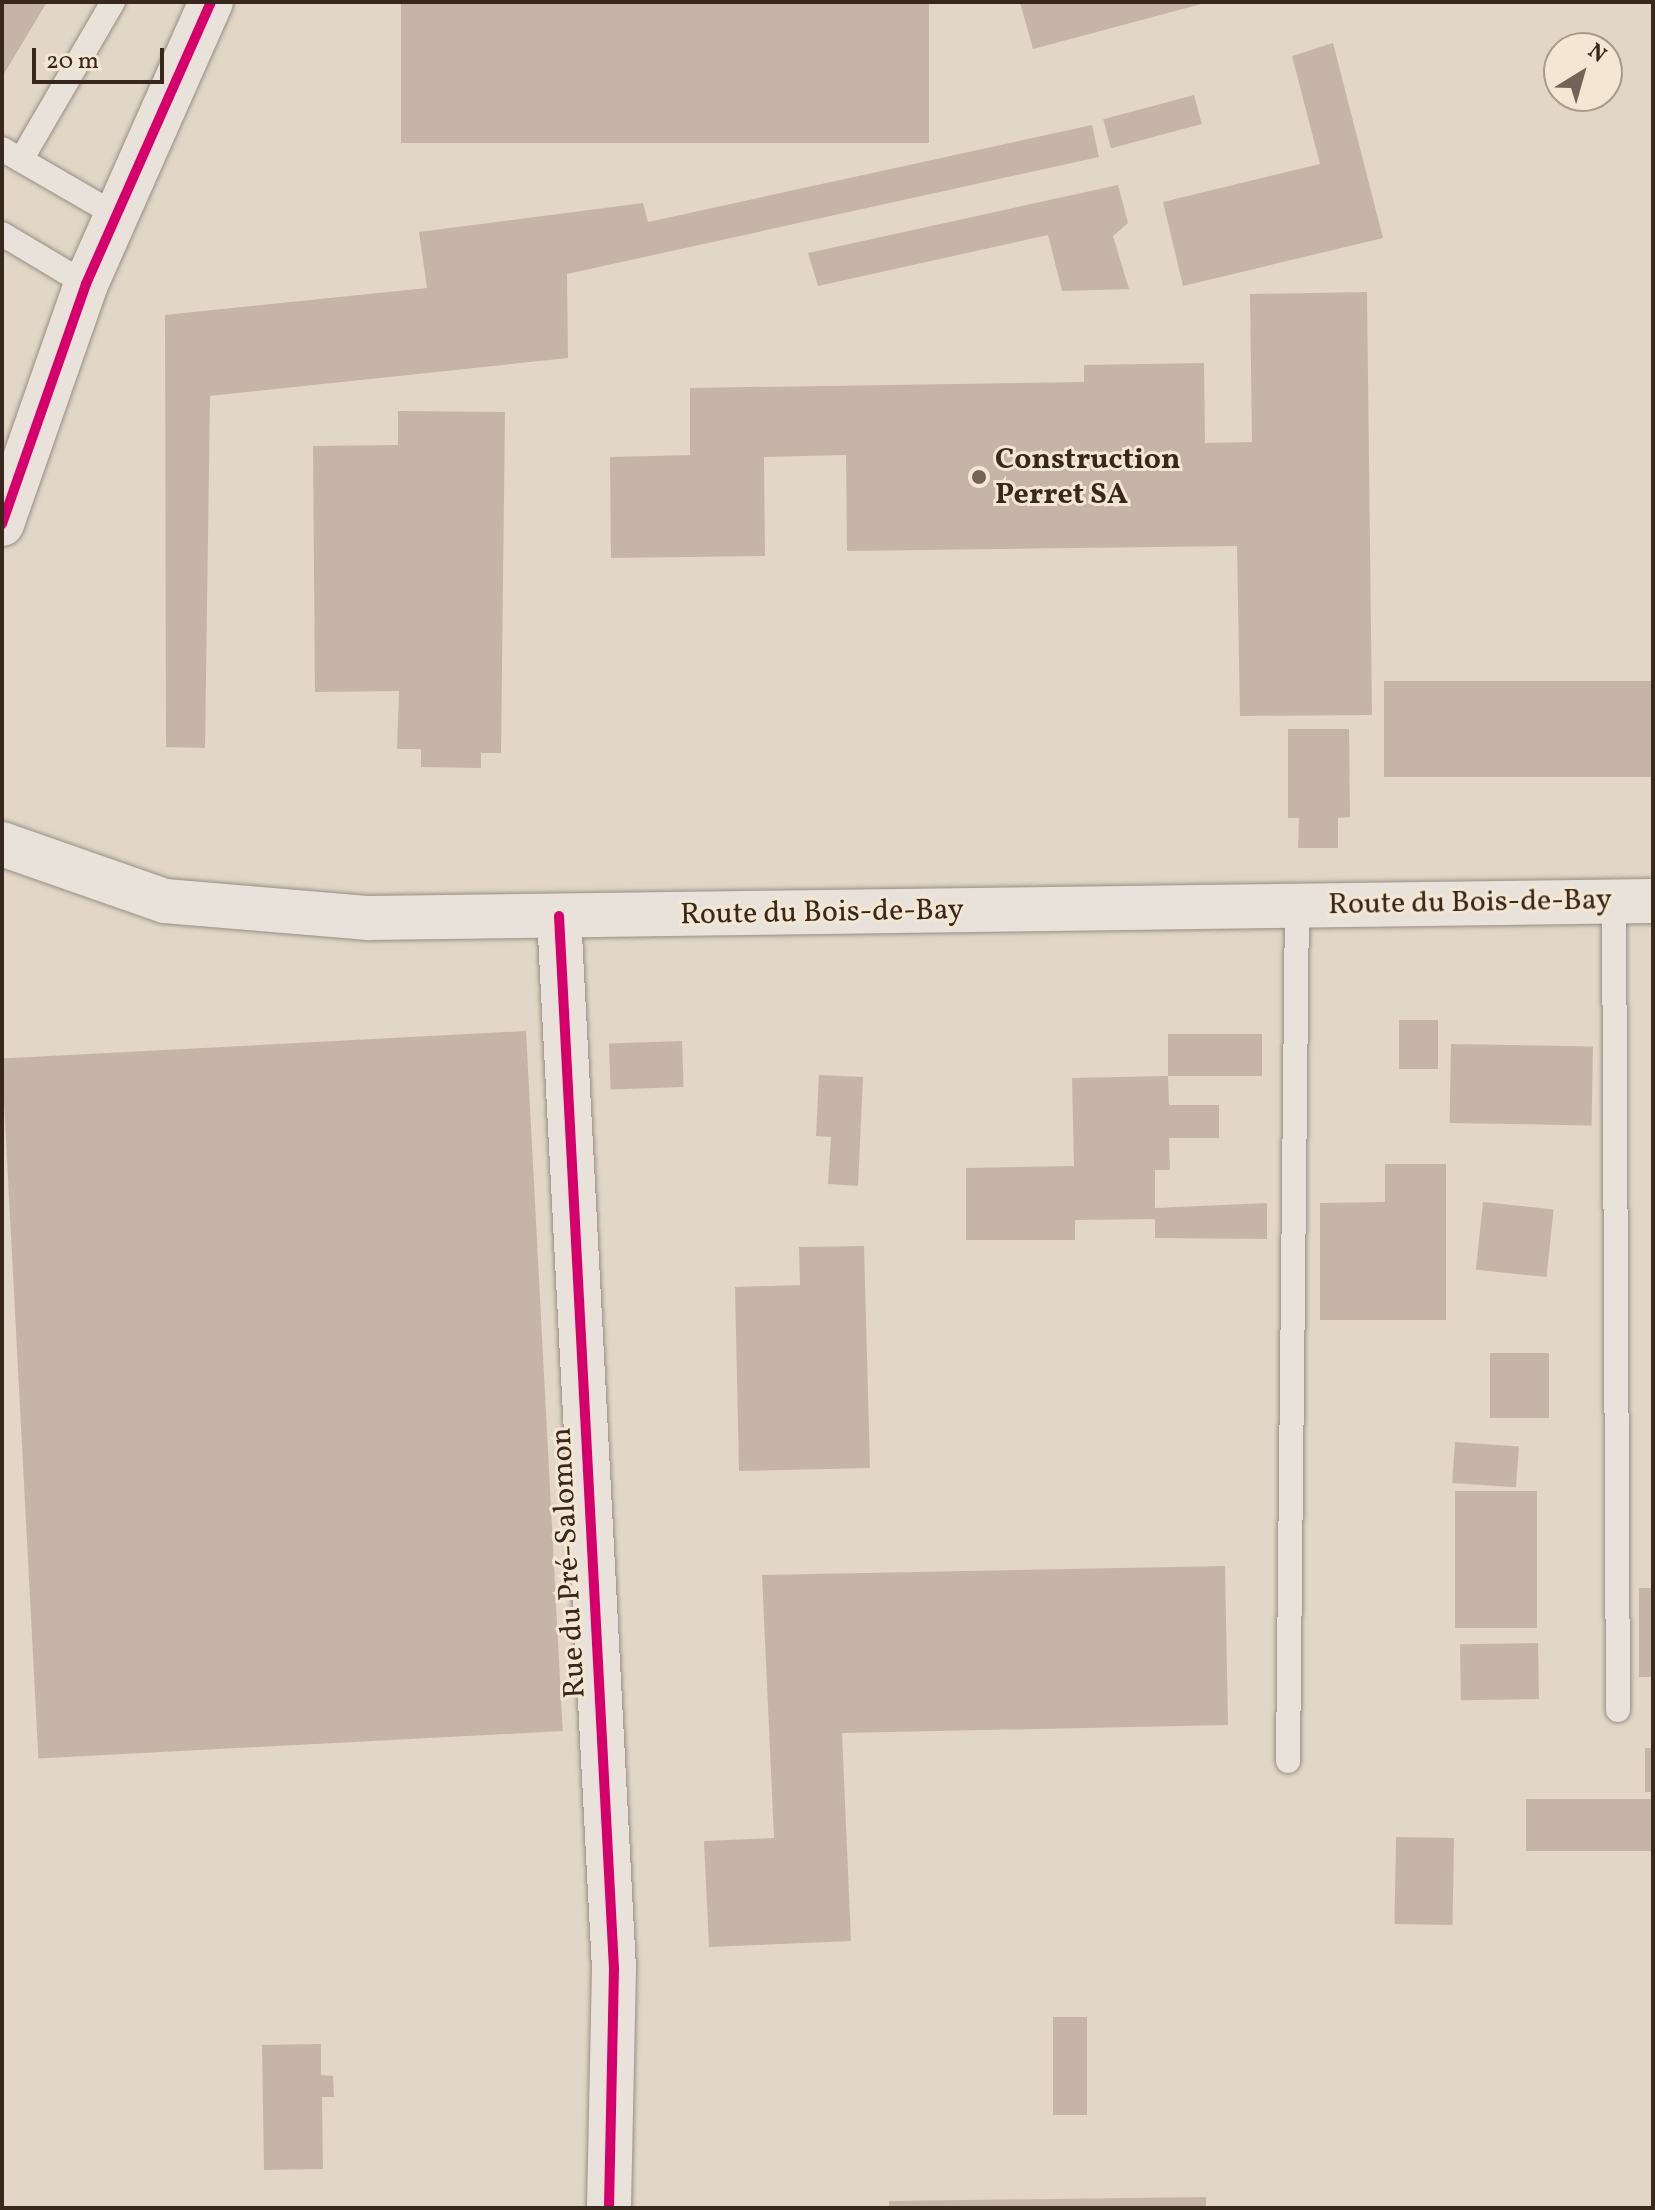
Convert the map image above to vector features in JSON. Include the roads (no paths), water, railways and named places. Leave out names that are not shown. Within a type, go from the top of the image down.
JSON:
[{"type":"street","points":[[2,524],[86,284],[114,214],[211,2]]},
{"type":"street","name":"Route du Bois-de-Bay","points":[[2,844],[108,886],[243,912],[559,916],[1634,901]]},
{"type":"street","name":"Rue du Pré-Salomon","points":[[559,916],[614,1968],[609,2208]]},
{"type":"lane","points":[[113,2],[12,154],[114,214]]},
{"type":"lane","points":[[2,234],[86,284]]},
{"type":"lane","points":[[1618,1710],[1634,901]]},
{"type":"lane","points":[[1288,1761],[1297,906]]},
{"type":"place","name":"Construction Perret SA","points":[[979,477]]}]
